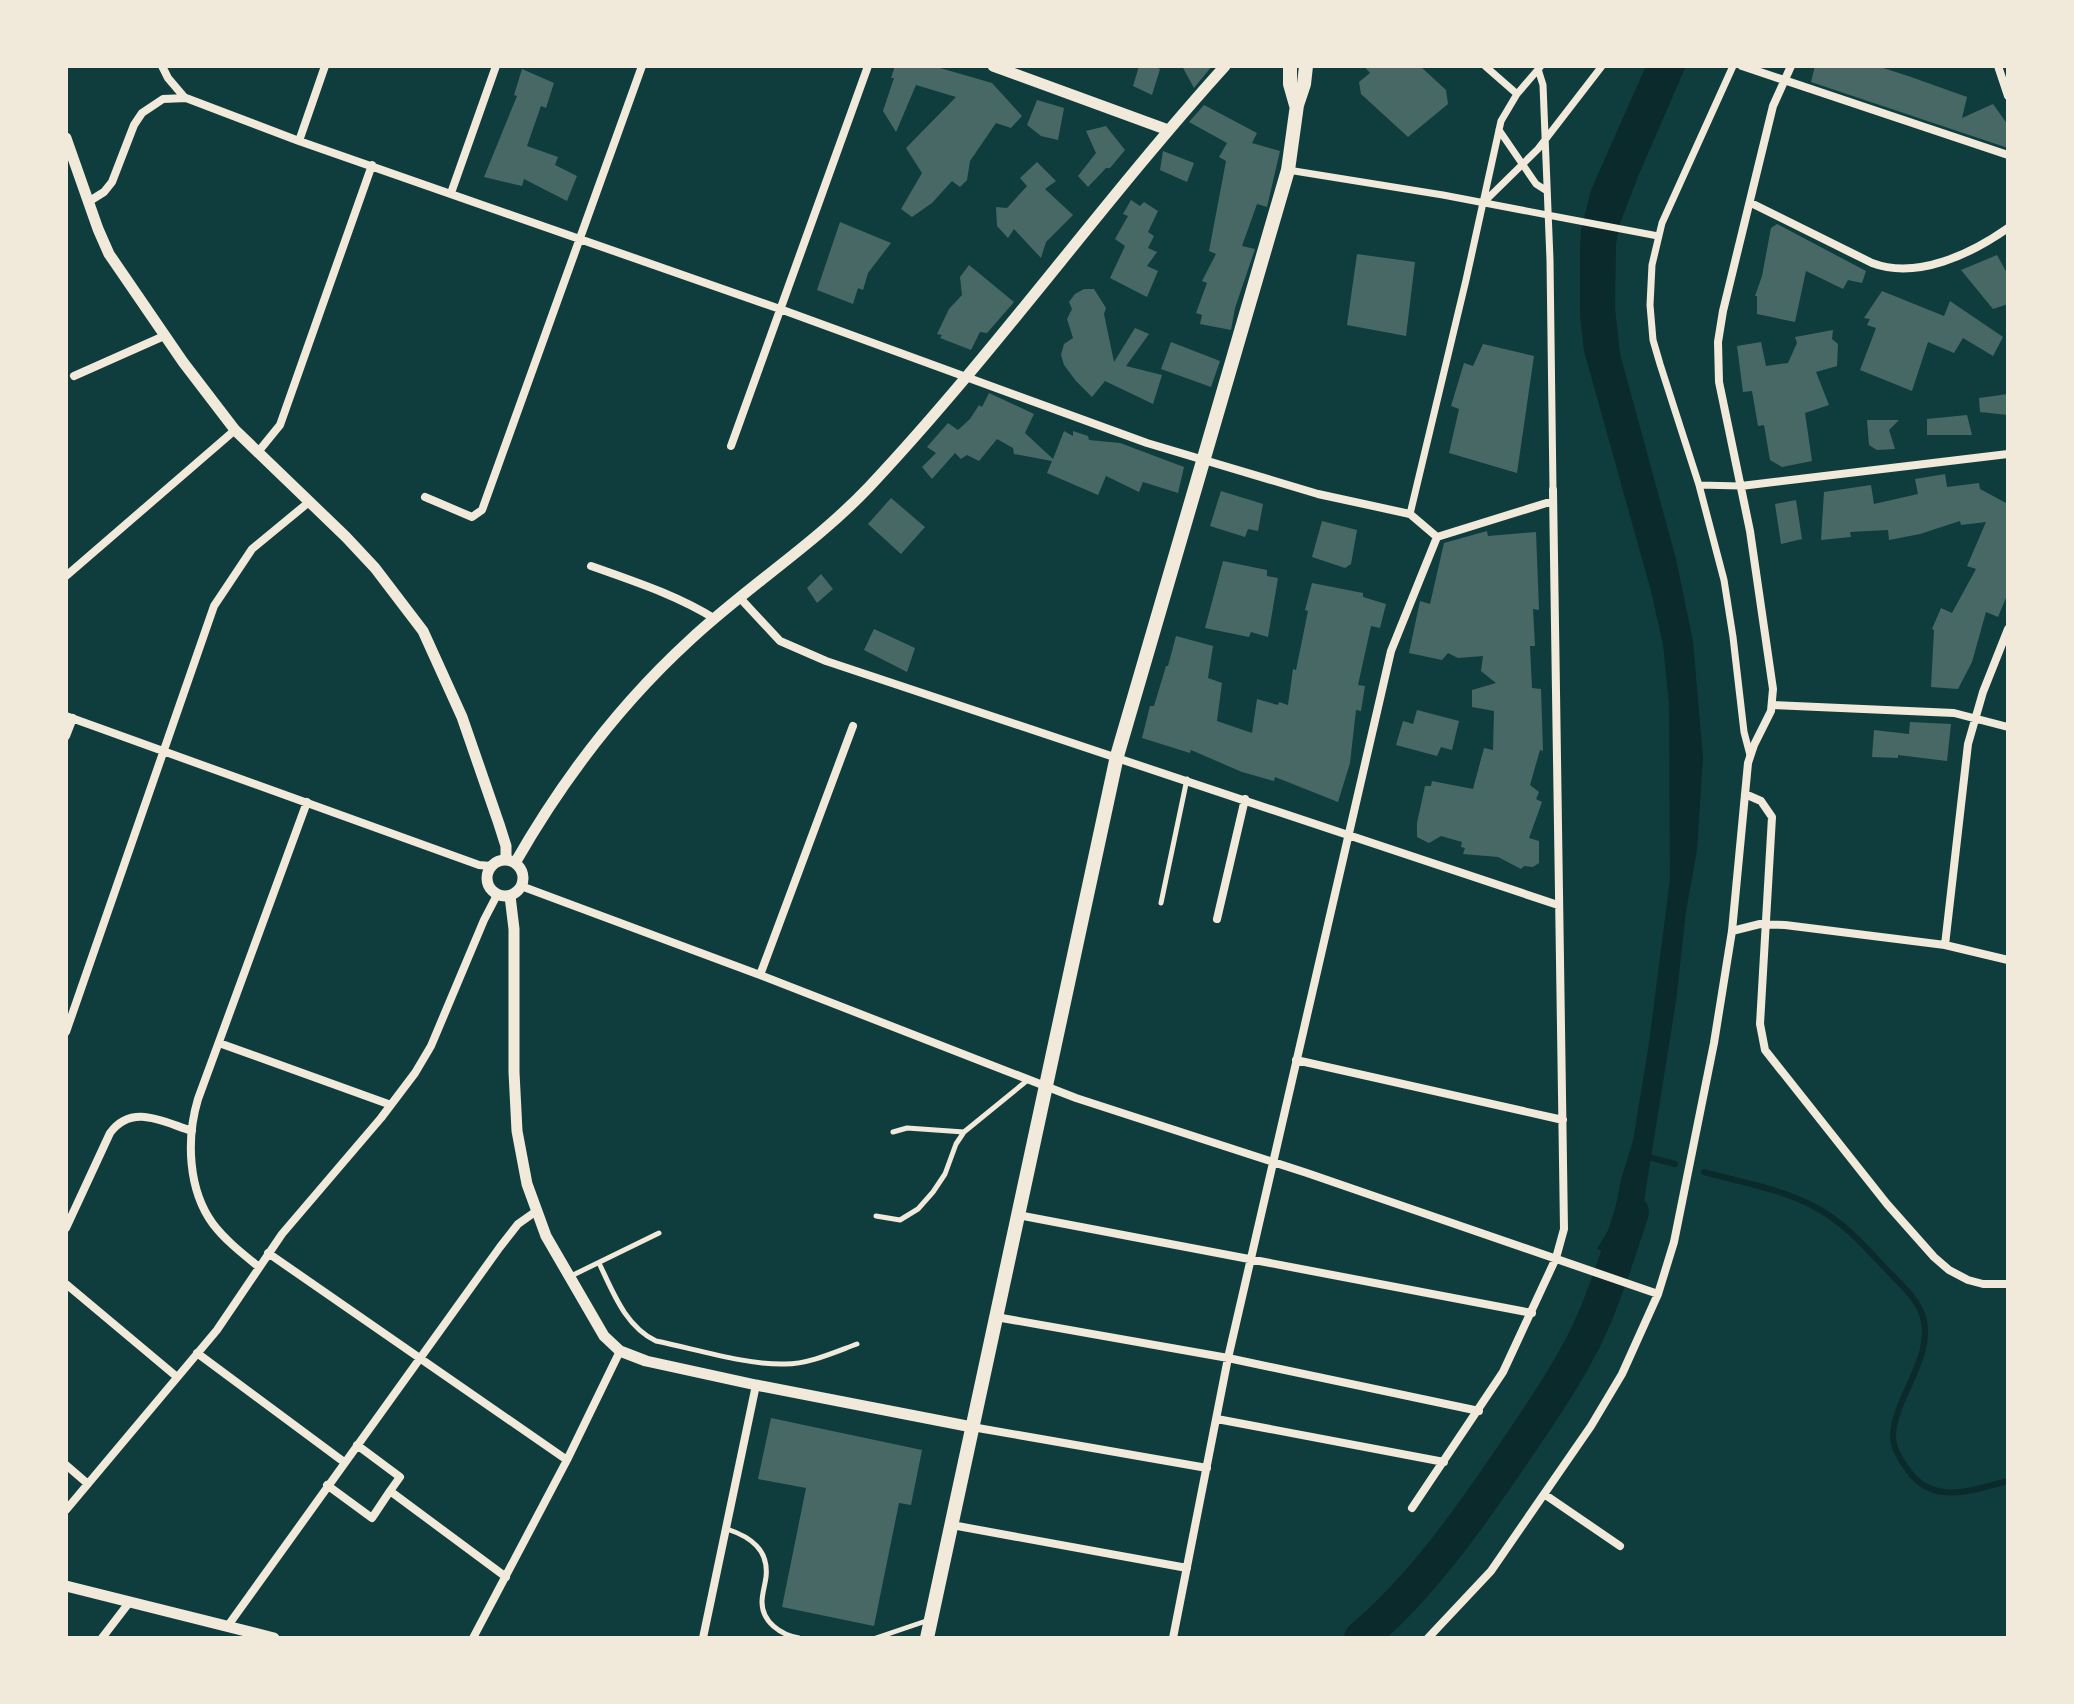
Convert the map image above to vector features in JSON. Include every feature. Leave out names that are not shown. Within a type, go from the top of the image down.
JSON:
[{"type":"main road","points":[[1290,66],[1290,84],[1297,105]]},
{"type":"main road","points":[[927,1638],[1117,756],[1288,170],[1306,66]]},
{"type":"street","points":[[162,66],[186,98]]},
{"type":"street","points":[[299,141],[325,66]]},
{"type":"street","points":[[451,193],[496,66]]},
{"type":"street","points":[[425,497],[472,517],[479,514],[642,66]]},
{"type":"street","points":[[731,446],[868,66]]},
{"type":"street","points":[[993,66],[1168,130]]},
{"type":"street","points":[[66,736],[69,717],[479,865],[491,866],[511,861],[609,724],[651,678],[715,619],[843,514],[965,376],[1168,130],[1225,66]]},
{"type":"street","points":[[1485,66],[1517,94]]},
{"type":"street","points":[[1482,203],[1523,165],[1602,66]]},
{"type":"street","points":[[1733,66],[1658,236],[1649,286],[1653,340],[1699,485],[1724,580],[1744,732],[1750,755]]},
{"type":"street","points":[[1742,66],[2008,155]]},
{"type":"street","points":[[1428,1638],[1484,1580],[1607,1400],[1636,1346],[1674,1242],[1714,1043],[1732,931],[1750,755],[1772,705],[1773,689],[1763,609],[1720,392],[1718,361],[1723,311],[1774,101],[1791,66]]},
{"type":"street","points":[[1998,66],[2008,96]]},
{"type":"street","points":[[1410,514],[1499,130],[1517,94],[1540,67]]},
{"type":"street","points":[[1412,1508],[1503,1372],[1556,1258],[1563,1240],[1565,1220],[1548,215],[1540,67]]},
{"type":"street","points":[[88,202],[104,192],[112,182],[134,125],[142,113],[163,99],[186,98],[299,141],[1204,461],[1318,494],[1410,514],[1437,537]]},
{"type":"street","points":[[1499,130],[1536,184],[1547,191]]},
{"type":"street","points":[[66,138],[109,254],[164,336],[235,430],[375,568],[423,631],[462,717],[511,861],[522,871],[521,886],[510,896],[497,895],[487,882],[491,866]]},
{"type":"street","points":[[258,452],[280,425],[372,165]]},
{"type":"street","points":[[1288,170],[1658,236]]},
{"type":"street","points":[[1751,203],[1872,263],[1903,269],[1928,265],[1973,248],[2008,228]]},
{"type":"street","points":[[74,376],[164,336]]},
{"type":"street","points":[[66,576],[235,430]]},
{"type":"street","points":[[1699,485],[1741,486],[2008,454]]},
{"type":"street","points":[[1437,537],[1553,501]]},
{"type":"street","points":[[66,1032],[209,619],[223,590],[252,549],[309,502]]},
{"type":"street","points":[[1173,1638],[1228,1358],[1391,651],[1437,537]]},
{"type":"street","points":[[591,566],[644,585],[700,609],[715,619]]},
{"type":"street","points":[[740,598],[780,641],[792,648],[1558,905]]},
{"type":"street","points":[[1945,945],[1966,755],[1975,717],[2008,629]]},
{"type":"street","points":[[1772,705],[1954,713],[2008,727]]},
{"type":"street","points":[[760,975],[853,726]]},
{"type":"street","points":[[1745,794],[1761,801],[1772,817],[1760,1024],[1763,1044],[1773,1062],[1887,1204],[1942,1263],[1968,1280],[1983,1284],[2008,1284]]},
{"type":"street","points":[[1217,919],[1245,799]]},
{"type":"street","points":[[259,1267],[224,1237],[205,1211],[194,1177],[192,1131],[195,1110],[307,802]]},
{"type":"street","points":[[521,886],[1076,1098],[1655,1293]]},
{"type":"street","points":[[66,1510],[197,1353],[236,1304],[268,1253],[391,1105],[431,1046],[497,895]]},
{"type":"street","points":[[510,896],[514,929],[513,1039],[517,1131],[527,1184],[535,1212],[568,1277],[596,1325],[620,1351],[646,1361],[756,1385],[1207,1468]]},
{"type":"street","points":[[1732,931],[1765,923],[1945,945],[2008,960]]},
{"type":"street","points":[[66,1005],[72,1013]]},
{"type":"street","points":[[219,1043],[391,1105]]},
{"type":"street","points":[[1296,1060],[1563,1120]]},
{"type":"street","points":[[66,1228],[110,1133],[121,1121],[140,1116],[192,1131]]},
{"type":"street","points":[[227,1627],[507,1237],[535,1212]]},
{"type":"street","points":[[1018,1215],[1532,1313]]},
{"type":"street","points":[[268,1253],[567,1460]]},
{"type":"street","points":[[66,1284],[177,1377]]},
{"type":"street","points":[[996,1317],[1228,1358],[1479,1411]]},
{"type":"street","points":[[473,1638],[567,1460],[620,1351]]},
{"type":"street","points":[[197,1353],[344,1462]]},
{"type":"street","points":[[703,1638],[756,1385]]},
{"type":"street","points":[[1217,1419],[1444,1462]]},
{"type":"street","points":[[327,1485],[372,1518],[400,1477],[357,1445]]},
{"type":"street","points":[[66,1465],[88,1484]]},
{"type":"street","points":[[390,1491],[506,1577]]},
{"type":"street","points":[[1544,1494],[1620,1546]]},
{"type":"street","points":[[952,1525],[1187,1568]]},
{"type":"street","points":[[66,1586],[128,1604],[274,1638]]},
{"type":"street","points":[[102,1638],[128,1604]]},
{"type":"lane","points":[[1161,903],[1187,779]]},
{"type":"lane","points":[[876,1216],[900,1220],[918,1209],[945,1174],[964,1132],[1029,1079]]},
{"type":"lane","points":[[893,1132],[907,1128],[964,1132]]},
{"type":"lane","points":[[568,1277],[659,1233]]},
{"type":"lane","points":[[599,1263],[627,1316],[645,1336],[656,1341],[762,1363],[786,1364],[857,1344]]},
{"type":"lane","points":[[727,1529],[748,1537],[761,1550],[767,1568],[762,1602],[764,1612],[779,1631],[799,1638]]},
{"type":"lane","points":[[876,1638],[930,1619]]},
{"type":"water","points":[[1646,66],[1686,66],[1619,226],[1615,308],[1620,354],[1676,559],[1693,641],[1703,758],[1697,850],[1686,911],[1676,1001],[1643,1207],[1628,1258],[1597,1249],[1612,1224],[1633,1141],[1649,1043],[1670,879],[1669,705],[1663,644],[1651,591],[1584,351],[1580,315],[1580,248],[1591,190]]},
{"type":"building","points":[[895,66],[933,66],[992,83],[1022,116],[1011,128],[996,123],[970,161],[967,180],[960,187],[952,181],[932,203],[912,217],[901,209],[922,173],[906,148],[956,97],[916,85],[896,132],[883,111]]},
{"type":"building","points":[[1139,66],[1160,69],[1152,95],[1133,86]]},
{"type":"building","points":[[1182,66],[1212,66],[1194,88]]},
{"type":"building","points":[[1364,66],[1420,66],[1446,90],[1448,104],[1408,137],[1361,94],[1359,82],[1370,73]]},
{"type":"building","points":[[1815,66],[1877,66],[1911,77],[1967,97],[1962,118],[1993,104],[2008,125],[2008,148],[1811,82]]},
{"type":"building","points":[[522,69],[554,83],[546,108],[541,106],[527,146],[558,157],[555,165],[577,176],[567,201],[524,179],[522,186],[484,177],[517,96],[514,95]]},
{"type":"building","points":[[1037,100],[1064,108],[1058,140],[1041,136],[1027,125]]},
{"type":"building","points":[[1204,105],[1257,133],[1252,143],[1280,151],[1267,207],[1257,204],[1242,246],[1255,249],[1235,308],[1231,330],[1200,324],[1202,315],[1196,313],[1207,283],[1202,281],[1216,254],[1209,251],[1226,161],[1219,157],[1227,143],[1189,122]]},
{"type":"building","points":[[1106,126],[1125,150],[1088,187],[1078,176],[1096,153],[1086,131]]},
{"type":"building","points":[[1163,151],[1194,163],[1187,182],[1160,170]]},
{"type":"building","points":[[1037,162],[1056,181],[1045,189],[1073,215],[1046,242],[1041,258],[1014,229],[1008,238],[997,226],[996,207],[1007,208],[1027,186],[1020,178]]},
{"type":"building","points":[[1131,200],[1140,206],[1144,202],[1158,211],[1148,232],[1154,236],[1148,248],[1157,252],[1147,266],[1158,271],[1147,297],[1110,278],[1125,246],[1115,239],[1128,216],[1123,214]]},
{"type":"building","points":[[840,222],[891,243],[868,273],[863,290],[858,288],[853,304],[817,290]]},
{"type":"building","points":[[1777,224],[1866,271],[1862,283],[1848,280],[1843,289],[1806,271],[1795,322],[1757,314],[1755,296],[1771,228]]},
{"type":"building","points":[[1357,254],[1415,262],[1406,336],[1347,325]]},
{"type":"building","points":[[1997,255],[2008,275],[2008,304],[1993,309],[1961,270]]},
{"type":"building","points":[[969,265],[1014,302],[987,333],[980,332],[971,350],[937,334],[949,309],[962,295],[960,277]]},
{"type":"building","points":[[1084,289],[1094,289],[1106,308],[1104,314],[1114,362],[1135,328],[1149,334],[1126,366],[1162,375],[1153,404],[1105,381],[1092,397],[1064,365],[1061,355],[1064,344],[1073,338],[1067,319],[1072,309],[1069,302]]},
{"type":"building","points":[[1882,291],[1944,316],[1950,301],[2003,337],[1993,356],[1963,338],[1954,353],[1928,342],[1912,391],[1860,370],[1876,328],[1867,325],[1870,319],[1864,318]]},
{"type":"building","points":[[1833,330],[1832,339],[1838,344],[1837,366],[1816,372],[1829,405],[1805,413],[1812,461],[1782,467],[1770,460],[1764,425],[1758,426],[1752,391],[1743,392],[1737,346],[1761,342],[1766,366],[1788,363],[1797,343],[1795,337]]},
{"type":"building","points":[[1171,342],[1220,361],[1211,387],[1161,369]]},
{"type":"building","points":[[1483,344],[1534,356],[1517,473],[1449,453],[1459,409],[1451,406],[1464,363],[1473,366]]},
{"type":"building","points":[[989,393],[1034,414],[1025,433],[1053,459],[1064,431],[1073,436],[1073,431],[1088,436],[1089,440],[1120,443],[1184,467],[1178,493],[1143,482],[1139,492],[1106,476],[1098,495],[1047,473],[1052,461],[1014,454],[1013,448],[997,439],[979,461],[967,455],[961,459],[955,453],[932,479],[922,467],[936,453],[927,447],[948,423],[958,430],[979,405],[982,407]]},
{"type":"building","points":[[2008,394],[2008,415],[1980,412],[1979,398]]},
{"type":"building","points":[[1967,415],[1972,435],[1927,435],[1927,419]]},
{"type":"building","points":[[1867,420],[1899,420],[1889,430],[1895,449],[1877,450],[1869,445]]},
{"type":"building","points":[[1945,474],[1947,487],[1979,483],[1980,489],[2008,504],[2008,593],[1998,617],[1986,612],[1972,662],[1958,689],[1931,687],[1932,629],[1941,608],[1952,613],[1976,569],[1967,566],[1986,522],[1961,525],[1960,521],[1889,540],[1888,530],[1850,532],[1851,537],[1821,540],[1824,492],[1871,485],[1874,504],[1918,494],[1915,479]]},
{"type":"building","points":[[1221,491],[1263,504],[1258,531],[1248,529],[1245,537],[1210,526]]},
{"type":"building","points":[[891,498],[925,527],[901,554],[868,524]]},
{"type":"building","points":[[1796,500],[1802,539],[1781,544],[1775,504]]},
{"type":"building","points":[[1322,521],[1357,530],[1351,564],[1345,568],[1312,557]]},
{"type":"building","points":[[1487,531],[1488,536],[1536,532],[1539,610],[1533,609],[1535,646],[1530,646],[1532,688],[1541,689],[1543,751],[1540,750],[1530,785],[1539,792],[1536,799],[1542,802],[1529,838],[1539,841],[1539,863],[1521,869],[1498,857],[1463,854],[1465,848],[1461,847],[1462,842],[1441,836],[1429,843],[1417,837],[1425,786],[1431,786],[1432,781],[1473,789],[1484,748],[1493,750],[1494,711],[1472,707],[1472,690],[1496,683],[1481,671],[1483,656],[1458,658],[1448,653],[1442,660],[1409,653],[1420,601],[1430,604],[1444,543]]},
{"type":"building","points":[[1223,561],[1267,570],[1267,576],[1278,578],[1268,637],[1251,632],[1249,637],[1205,628]]},
{"type":"building","points":[[821,574],[833,589],[817,603],[807,588]]},
{"type":"building","points":[[1312,583],[1363,593],[1363,597],[1386,604],[1380,628],[1371,626],[1358,685],[1365,686],[1361,711],[1356,710],[1350,763],[1338,802],[1275,777],[1274,781],[1242,772],[1191,750],[1190,753],[1142,738],[1150,706],[1154,706],[1176,636],[1213,646],[1208,678],[1222,683],[1217,721],[1252,733],[1257,699],[1288,705]]},
{"type":"building","points":[[874,629],[915,648],[907,672],[864,650]]},
{"type":"building","points":[[1417,710],[1459,721],[1452,750],[1441,747],[1437,756],[1396,745],[1403,721],[1413,724]]},
{"type":"building","points":[[1910,722],[1951,724],[1947,761],[1898,755],[1898,758],[1872,757],[1874,730],[1909,734]]},
{"type":"building","points":[[771,1418],[922,1450],[911,1505],[899,1503],[874,1626],[782,1607],[806,1488],[758,1479]]},
{"type":"waterway","points":[[1644,1156],[1675,1164]]},
{"type":"waterway","points":[[1704,1172],[1789,1195],[1826,1213],[1863,1245],[1916,1302],[1925,1329],[1924,1345],[1900,1407],[1893,1437],[1901,1459],[1918,1481],[1941,1492],[1967,1491],[2008,1481]]},
{"type":"waterway","points":[[1361,1638],[1406,1595],[1447,1547],[1548,1402],[1590,1328],[1632,1212]]}]
